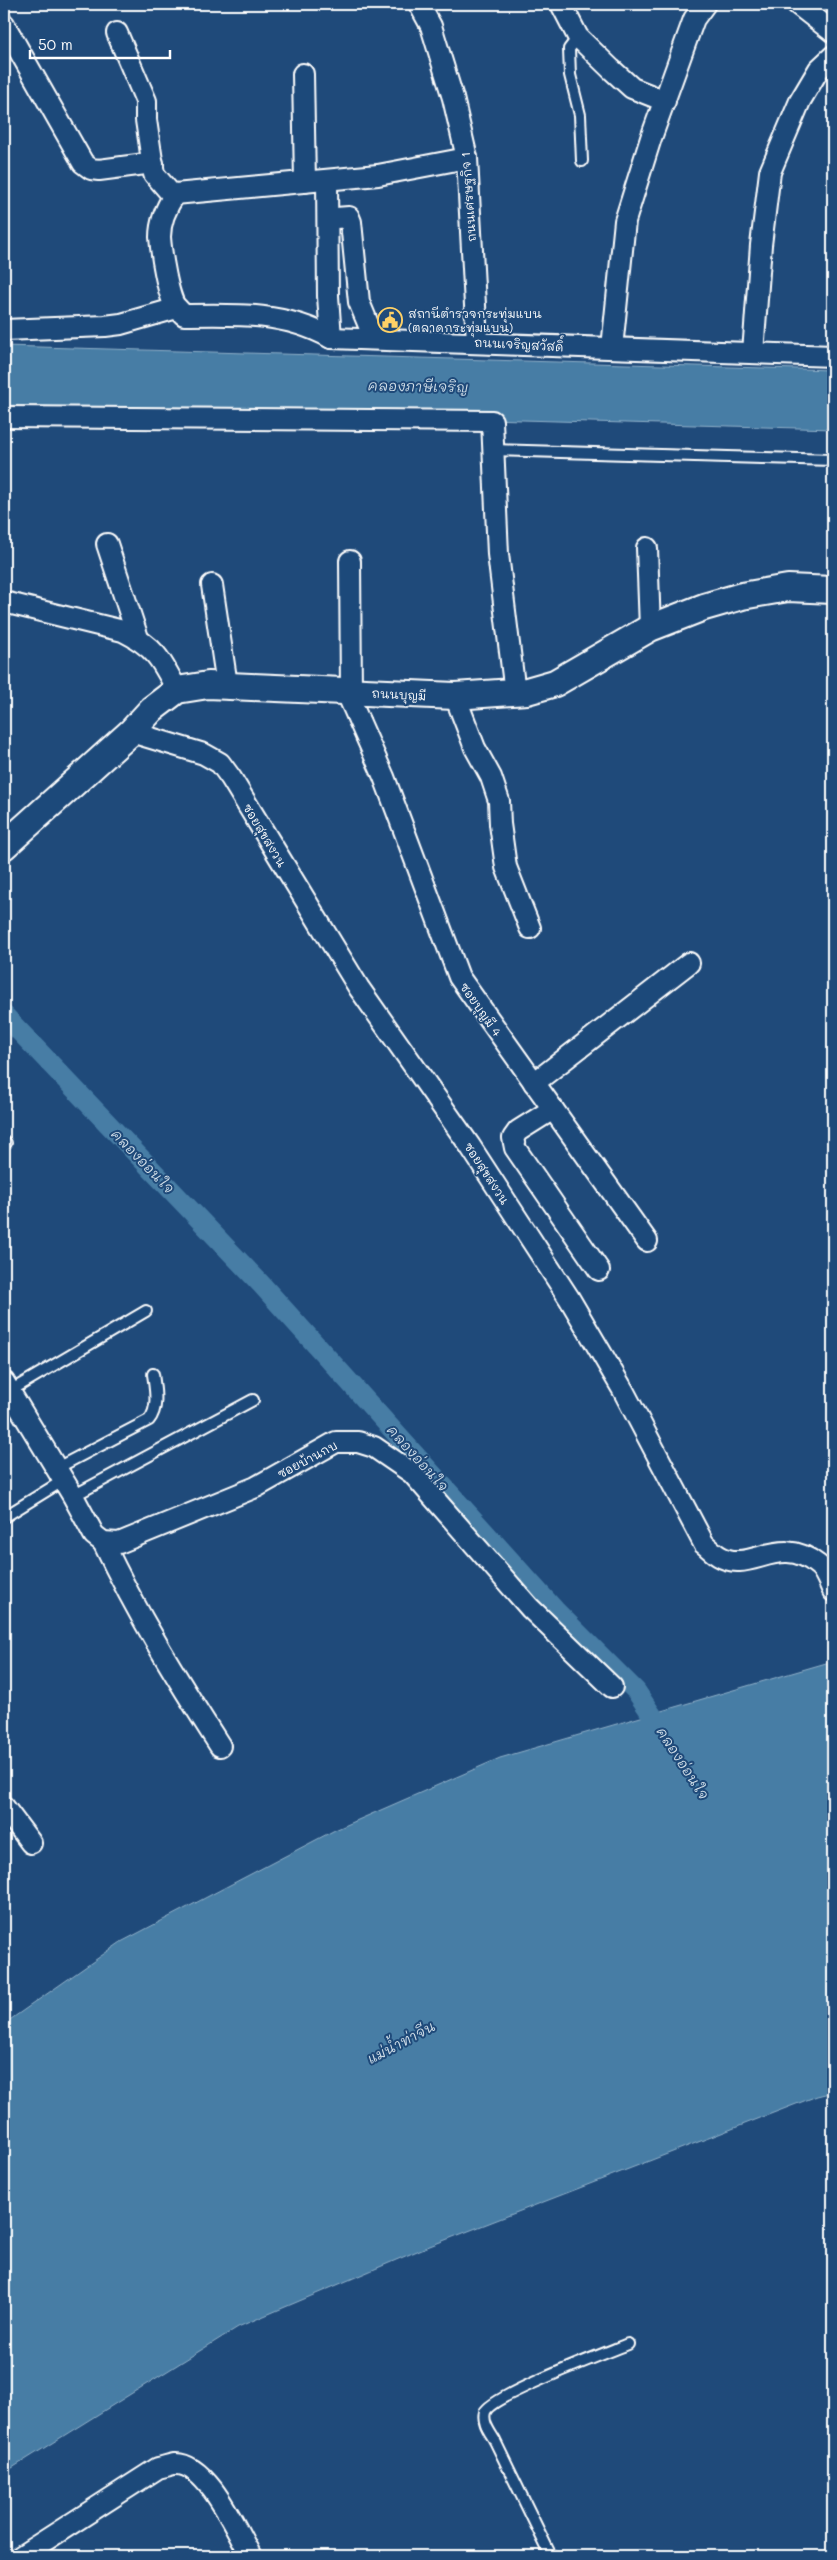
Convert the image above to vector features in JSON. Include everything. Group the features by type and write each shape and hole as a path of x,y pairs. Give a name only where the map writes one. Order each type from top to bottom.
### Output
{"street":[{"name":"ถนนเศรษฐกิจ 1","path":"412,4 431,26"},
{"name":"ถนนเศรษฐกิจ 1","path":"419,4 431,26 453,98 467,158 477,342"},
{"path":"561,4 578,37 632,88 664,101"},
{"path":"612,348 625,221 664,101 694,20 705,4"},
{"path":"797,4 828,24"},
{"path":"4,24 83,163 91,169 99,170 153,164"},
{"path":"117,33 146,101 146,120 154,174 173,196"},
{"path":"754,353 761,245 770,172 800,101 819,69 833,56"},
{"path":"303,74 305,182"},
{"path":"177,308 173,305 160,236 166,206 173,196 192,191 378,175 467,158"},
{"path":"326,180 328,296 331,338"},
{"path":"336,218 348,218 351,222 358,302 369,326 371,339"},
{"path":"4,330 121,324 177,308"},
{"name":"ถนนเจริญสวัสดิ์","path":"177,308 184,315 263,315 298,322 331,338 833,356"},
{"path":"4,417 492,421 498,554 515,693"},
{"path":"107,544 138,638"},
{"path":"647,548 650,628"},
{"path":"348,691 350,561"},
{"path":"212,585 227,685"},
{"name":"ถนนบุญมี","path":"4,846 131,732 152,709 177,690 208,685 227,685 455,696 515,693 555,683 650,628 704,607 742,596 788,588 833,590"},
{"path":"4,602 123,631 138,638 150,647 162,661 177,690"},
{"name":"ซอยบุญมี 4","path":"348,691 384,777 459,977 647,1241"},
{"path":"455,696 474,748 491,776 499,801 506,867 530,928"},
{"name":"ซอยสุขสงวน","path":"131,732 204,754 220,764 231,778 359,988 470,1146 569,1298 623,1390 704,1544 719,1557 732,1561 747,1560 783,1550 804,1556 819,1565 833,1591"},
{"path":"534,1083 689,963"},
{"path":"553,1109 518,1131 513,1138 515,1148 598,1270"},
{"path":"7,1387 65,1481 94,1535 103,1542 129,1598 176,1678 220,1746"},
{"name":"ซอยบ้านกบ","path":"103,1542 119,1542 256,1487 336,1442 358,1442 374,1447 412,1472 530,1608 612,1687"},
{"path":"4,1807 31,1843"},
{"path":"20,2556 158,2468 174,2464 186,2466 200,2474 216,2494 251,2556"}],"lane":[{"path":"578,37 569,49 570,75 580,115 582,161"},
{"path":"493,450 833,460"},
{"path":"7,1387 146,1311"},
{"path":"4,1517 65,1481 149,1420 153,1415 156,1395 152,1374"},
{"path":"65,1481 253,1400"},
{"path":"551,2556 495,2440 486,2426 485,2413 491,2404 510,2394 628,2344"}],"water":[{"name":"คลองภาษีเจริญ","path":"4,346 833,370 833,429 4,405"},
{"name":"แม่น้ำท่าจีน","path":"833,1661 833,2092 817,2096 422,2249 238,2327 4,2473 4,2024 121,1942 335,1830 500,1758"}],"waterway":[{"name":"คลองอ่อนใจ","path":"4,1015 261,1284 555,1610 636,1691 666,1736"}],"place":[{"name":"สถานีตำรวจกระทุ่มแบน (ตลาดกระทุ่มแบน)","path":"390,320"}]}
